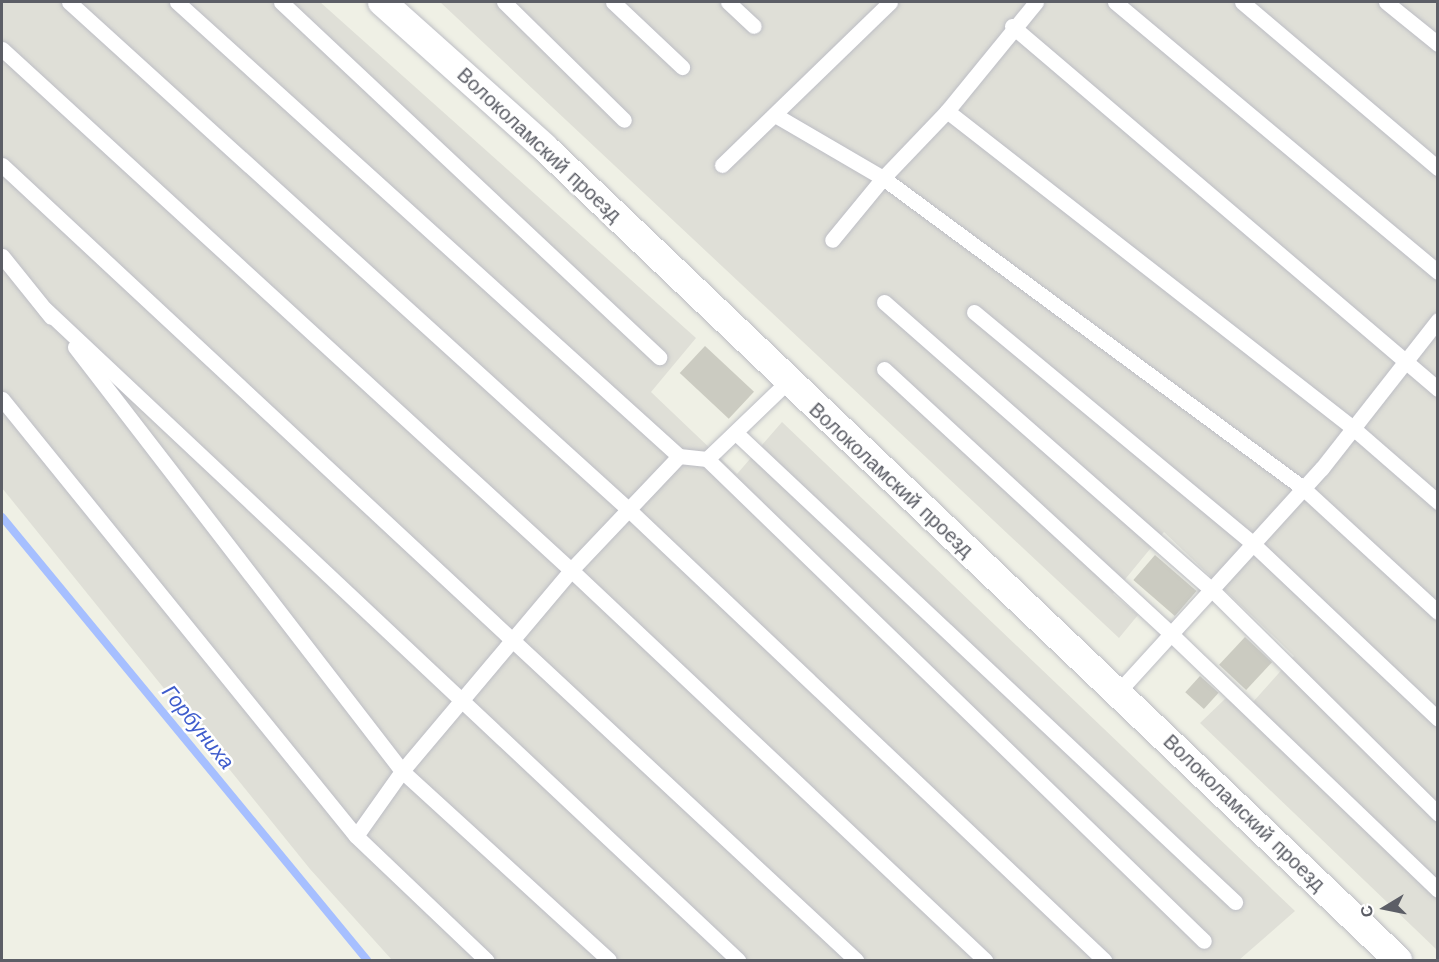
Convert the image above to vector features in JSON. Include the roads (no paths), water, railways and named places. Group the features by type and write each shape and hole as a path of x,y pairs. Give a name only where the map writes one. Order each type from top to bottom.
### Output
{"street":[{"name":"Волоколамский проезд","path":"382,2 544,147 787,382 1118,692 1398,960"}],"lane":[{"path":"69,2 628,509 1104,960"},
{"path":"177,2 679,456 707,459 1204,941"},
{"path":"280,2 659,357"},
{"path":"504,2 624,120"},
{"path":"613,2 682,66"},
{"path":"728,2 754,26"},
{"path":"722,165 890,2"},
{"path":"832,240 883,178 947,111 1012,26 1036,2"},
{"path":"1115,2 1437,272"},
{"path":"1242,2 1437,168"},
{"path":"1386,2 1437,44"},
{"path":"1012,26 1406,360 1437,389"},
{"path":"2,49 571,570 985,960"},
{"path":"947,111 1353,428 1437,502"},
{"path":"775,115 883,178 1303,488 1437,612"},
{"path":"2,165 509,640 856,960"},
{"path":"2,256 402,771 609,960"},
{"path":"884,302 1210,588 1437,814"},
{"path":"45,309 459,703 738,960"},
{"path":"974,312 1252,543 1437,719"},
{"path":"1118,692 1303,488 1437,320"},
{"path":"884,369 1170,633 1437,890"},
{"path":"707,459 787,382"},
{"path":"2,399 356,836 486,960"},
{"path":"736,433 1235,902"},
{"path":"356,836 402,771 509,640 571,570 679,456"}],"waterway":[{"name":"Горбуниха","path":"2,517 367,960"}]}
